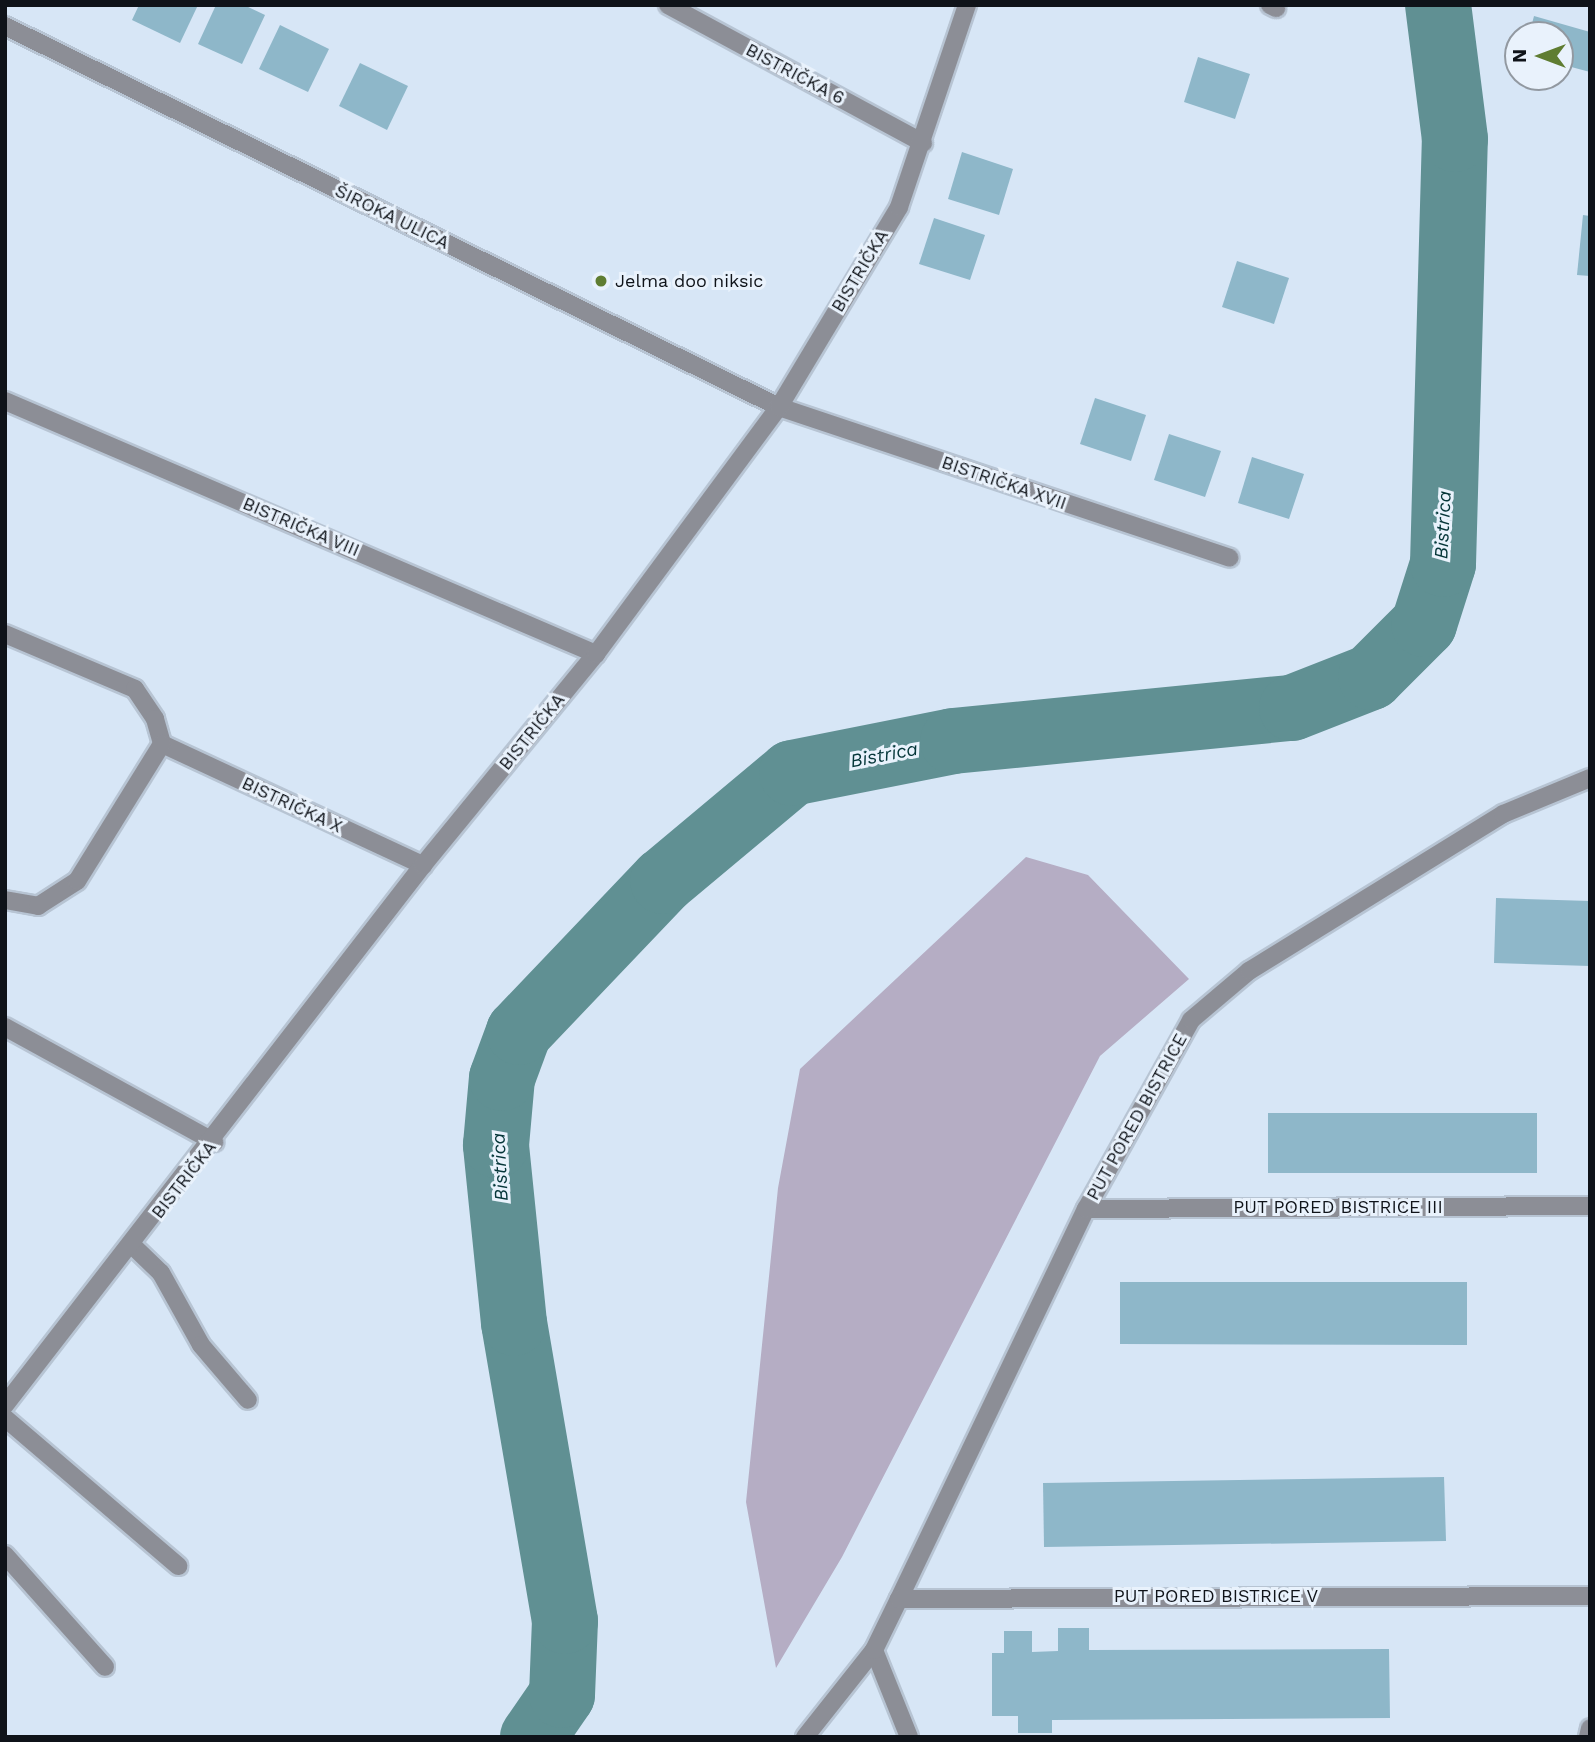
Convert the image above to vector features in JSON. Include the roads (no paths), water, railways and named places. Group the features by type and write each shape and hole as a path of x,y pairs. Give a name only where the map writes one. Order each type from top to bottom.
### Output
{"street":[{"name":"BISTRIČKA 6","path":"668,5 923,143"},
{"name":"BISTRIČKA","path":"5,1405 214,1142 423,865 596,654 779,407 899,207 923,143 967,5"},
{"name":"ŠIROKA ULICA","path":"5,26 779,407"},
{"name":"BISTRIČKA VIII","path":"5,401 596,654"},
{"name":"BISTRIČKA XVII","path":"779,407 1228,558"},
{"path":"5,634 135,689 155,719 162,744 77,881 38,906 5,900"},
{"name":"BISTRIČKA X","path":"162,744 423,865"},
{"name":"PUT PORED BISTRICE","path":"899,1599 1086,1209 1192,1020 1249,971 1503,814 1590,778"},
{"path":"5,1027 214,1142"},
{"name":"PUT PORED BISTRICE III","path":"1086,1209 1590,1206"},
{"path":"132,1245 161,1273 201,1345 248,1400"},
{"path":"5,1418 178,1566"},
{"path":"5,1555 106,1667"},
{"name":"PUT PORED BISTRICE V","path":"899,1599 1590,1596"},
{"path":"805,1737 874,1650 899,1599"},
{"path":"874,1650 909,1737"},
{"path":"1588,1737 1590,1728"}],"waterway":[{"name":"Bistrica","path":"533,1737 562,1695 565,1621 514,1323 496,1145 502,1078 519,1032 663,881 792,773 953,741 1292,708 1371,677 1424,624 1443,564 1455,139 1438,5"}],"place":[{"name":"Jelma doo niksic","path":"601,281"}]}
